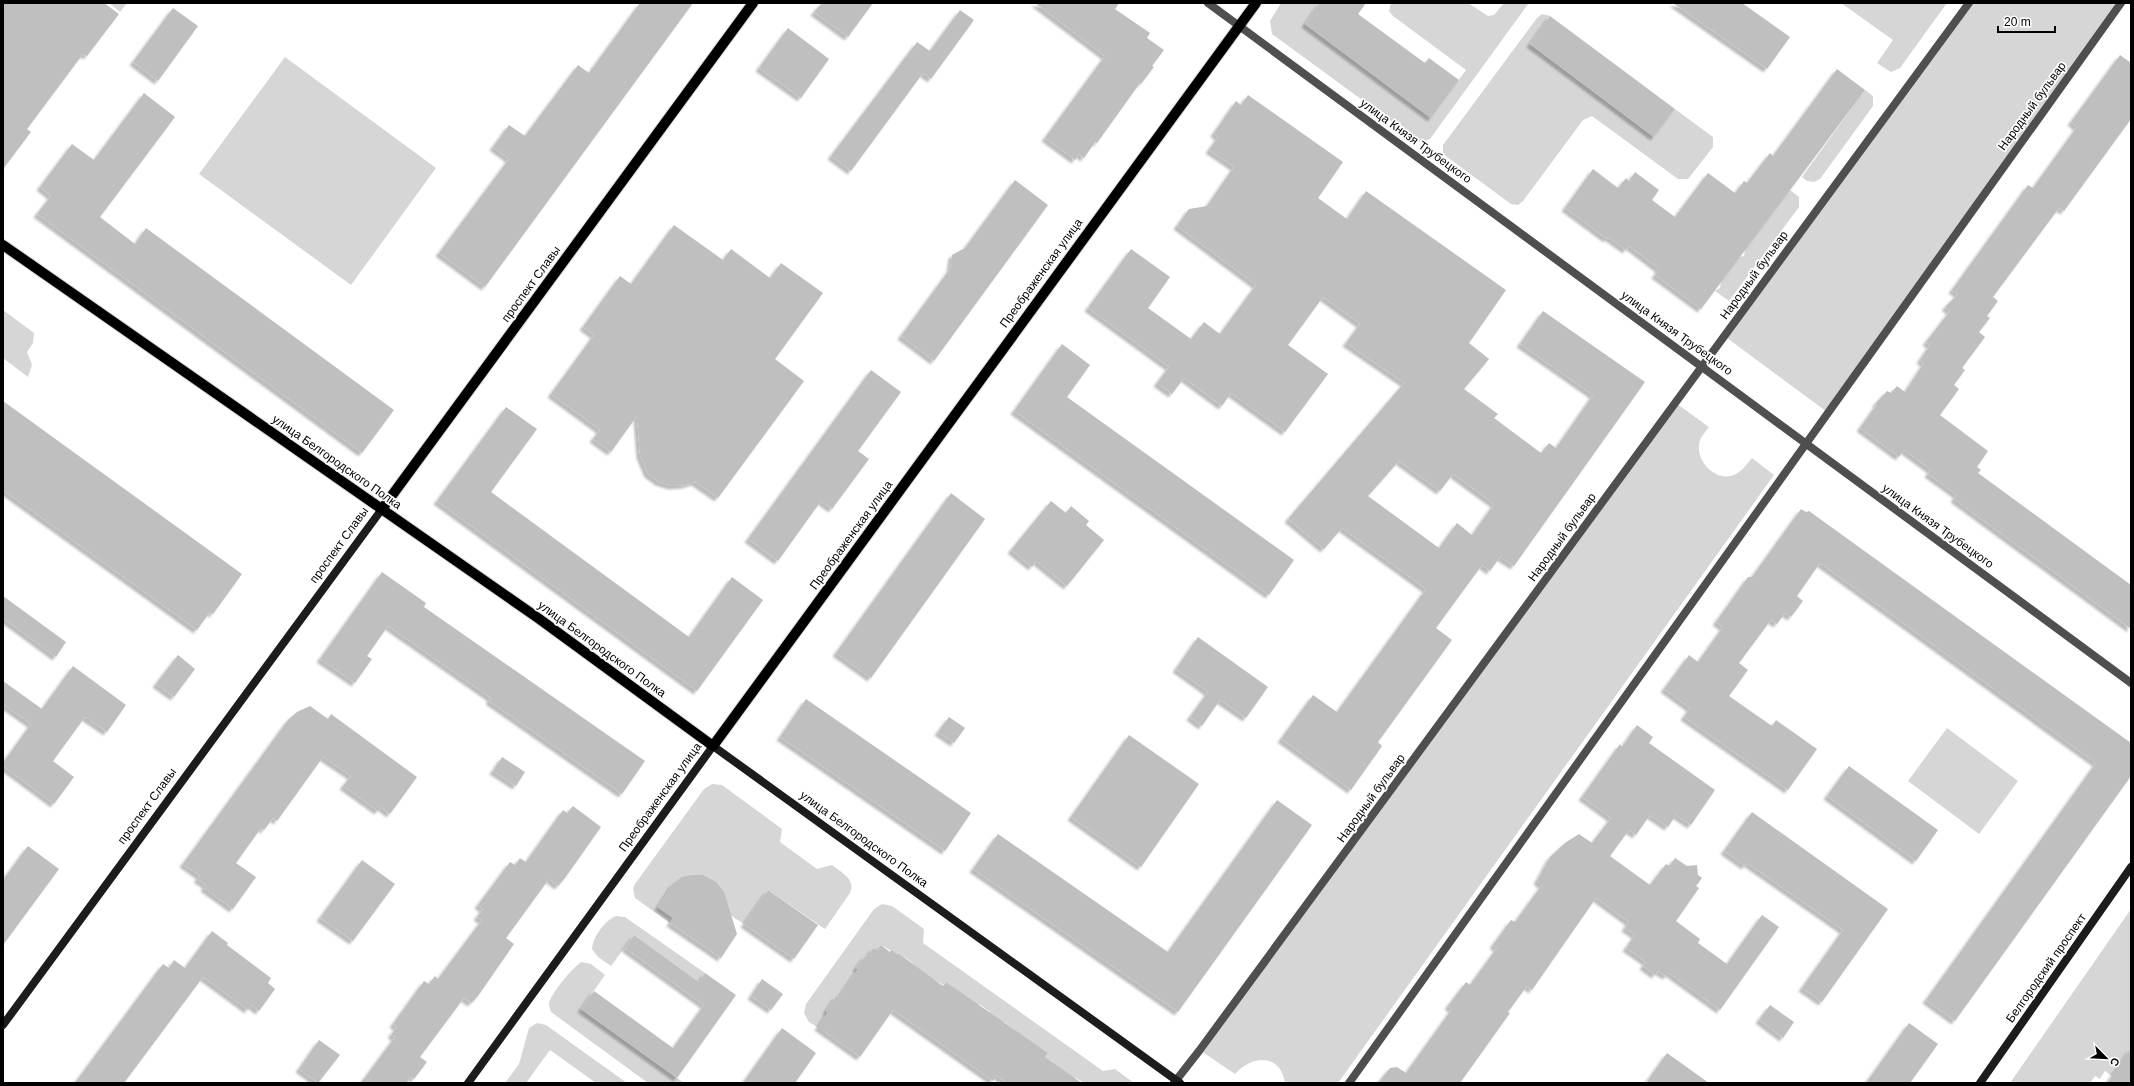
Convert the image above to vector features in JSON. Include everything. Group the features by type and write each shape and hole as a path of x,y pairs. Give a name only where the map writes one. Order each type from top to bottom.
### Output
{"main road":[{"name":"проспект Славы","path":"3,1025 753,3"},
{"name":"Преображенская улица","path":"468,1083 1256,3"},
{"name":"улица Белгородского Полка","path":"3,245 538,618 1177,1082"},
{"name":"Белгородский проспект","path":"1980,1083 2131,867"}],"street":[{"name":"улица Князя Трубецкого","path":"1208,3 2131,683"},
{"name":"Народный бульвар","path":"1177,1082 1969,3"},
{"name":"Народный бульвар","path":"1349,1083 2121,3"}],"shaded area":[{"path":"109,3 127,3 120,12"},
{"path":"1281,3 1320,3 1305,24 1431,118 1466,70 1393,16 1389,11 1391,3 1468,3 1488,16 1494,15 1504,3 1529,3 1430,139 1421,143 1272,34 1270,21"},
{"path":"1841,3 1947,3 1900,68 1891,72 1877,63 1893,40"},
{"path":"1971,3 2119,3 1827,412 1727,338"},
{"path":"1542,14 1550,16 1530,44 1654,137 1675,109 1713,137 1713,147 1688,179 1678,179 1592,116 1583,120 1523,201 1518,205 1511,204 1443,154 1443,145 1537,18"},
{"path":"285,57 436,168 351,285 199,174"},
{"path":"1865,90 1873,96 1873,106 1820,179 1814,182 1807,181 1802,177"},
{"path":"1790,190 1799,197 1799,207 1729,301 1715,291 1720,288 1721,282 1740,257 1744,256 1745,250"},
{"path":"3,310 34,333 33,343 27,352 32,365 28,377 3,358"},
{"path":"1677,404 1709,427 1700,440 1699,447 1702,460 1711,471 1717,475 1731,476 1740,471 1752,458 1774,475 1338,1083 1285,1083 1282,1073 1277,1066 1264,1060 1249,1063 1235,1074 1201,1051"},
{"path":"1947,728 2018,781 1979,834 1908,781"},
{"path":"712,784 722,785 782,829 780,842 817,869 832,865 850,880 850,893 825,929 768,890 744,924 724,911 703,875 694,875 680,879 667,893 658,907 673,918 670,923 635,898 633,888 635,884 704,789"},
{"path":"882,904 892,906 924,929 923,943 1103,1071 1115,1069 1134,1083 1084,1083 1076,1078 1050,1069 1054,1063 1045,1057 1048,1053 1004,1022 1001,1026 988,1017 990,1012 979,1004 978,1006 946,982 943,985 935,980 931,986 912,965 913,963 898,953 897,954 881,945 877,950 873,948 867,957 865,956 839,997 836,996 826,1011 828,1012 825,1025 822,1030 809,1022 804,1013 806,1004 874,909"},
{"path":"2131,909 2131,1048 2118,1067 2116,1079 2105,1071 2100,1079 2095,1076 2090,1083 2010,1083"},
{"path":"616,916 625,917 705,973 699,982 634,935 611,966 598,957 592,949 597,934 608,921"},
{"path":"582,962 591,964 605,975 581,1009 684,1083 648,1083 551,1012 549,1003 554,993 578,964"},
{"path":"537,1023 546,1025 627,1083 596,1083 550,1050 526,1083 505,1083 519,1064 529,1028"}],"building":[{"path":"3,3 104,3 119,14 87,56 83,54 27,129 31,132 3,169"},
{"path":"640,3 693,3 485,287 439,253 509,159 493,147 509,125 525,136 578,65 589,73"},
{"path":"822,3 873,3 848,37 814,12"},
{"path":"1035,3 1119,3 1115,9 1150,33 1147,38 1164,50 1152,66 1154,67 1141,84 1140,83 1097,143 1095,142 1084,158 1079,154 1075,160 1045,138 1105,56"},
{"path":"1320,3 1366,3 1358,14 1425,63 1429,58 1459,80 1431,118 1305,24"},
{"path":"1673,3 1742,3 1790,37 1767,69"},
{"path":"173,8 198,26 158,81 133,62"},
{"path":"960,10 974,20 931,79 923,73 851,171 831,156 917,42 930,51"},
{"path":"1550,16 1675,109 1654,137 1530,44"},
{"path":"788,28 829,59 801,98 759,68"},
{"path":"2120,55 2131,63 2131,119 2064,211 2059,208 1993,297 1998,301 1987,316 1990,318 1979,332 1985,337 1962,368 1965,370 1954,385 1959,389 1940,415 1988,451 1977,467 1981,470 1978,473 2131,585 2131,629 1954,499 1957,495 1928,474 1931,470 1904,450 1899,457 1860,428 1877,404 1876,403 1887,391 1891,393 1897,386 1905,392 1924,363 1920,360 1930,345 1926,342 1950,311 1945,307 1958,294 1952,290 2028,185 2033,188 2077,127 2071,122"},
{"path":"1837,69 1865,90 1701,309 1655,275 1659,269 1629,246 1626,250 1608,237 1607,239 1565,208 1593,169 1618,188 1626,178 1629,181 1635,172 1659,190 1652,200 1675,217 1708,173 1735,193 1744,181 1747,183 1770,153 1773,156"},
{"path":"144,93 175,117 100,217 135,244 146,228 394,410 362,453 37,214 51,196 40,187 72,144 94,160"},
{"path":"1248,95 1343,162 1318,198 1347,219 1366,191 1506,290 1469,343 1489,359 1464,389 1498,414 1494,418 1541,453 1549,443 1556,448 1593,395 1520,344 1543,311 1645,382 1514,566 1500,557 1490,571 1482,565 1436,628 1452,640 1378,742 1382,746 1351,790 1281,739 1313,695 1337,712 1426,589 1342,528 1324,549 1288,519 1404,383 1346,343 1360,324 1323,297 1288,345 1328,374 1285,432 1231,393 1222,406 1184,378 1172,394 1157,383 1169,367 1088,308 1131,249 1170,277 1148,308 1191,339 1204,322 1220,334 1256,285 1177,226 1189,209 1207,206 1234,167 1209,150 1218,137 1214,133 1236,101 1241,105","holes":["1399,461 1440,491 1453,474 1494,504 1472,535 1457,523 1439,548 1368,496"]},
{"path":"1015,180 1048,205 934,361 901,336 950,269 952,255 965,248"},
{"path":"674,225 723,260 731,249 770,278 781,263 823,293 775,359 804,381 718,498 695,482 685,485 672,486 659,482 648,474 640,455 637,416 611,452 593,439 600,430 551,394 594,335 583,327 620,276 631,284"},
{"path":"1062,344 1090,365 1067,397 1294,560 1269,595 1014,411"},
{"path":"871,370 901,392 858,451 869,459 832,509 821,501 778,561 748,539"},
{"path":"3,401 242,574 213,614 210,612 197,630 3,490"},
{"path":"506,407 537,429 491,492 689,637 732,577 763,600 697,691 437,501"},
{"path":"951,493 985,519 871,678 836,653"},
{"path":"1051,501 1066,513 1071,506 1089,521 1086,525 1104,540 1067,586 1036,561 1032,567 1011,550"},
{"path":"1801,509 1806,512 1809,511 2131,743 2131,776 1955,1021 1926,1000 2096,763 1820,563 1797,596 1803,601 1791,617 1785,613 1777,624 1771,620 1739,663 1748,670 1729,696 1772,726 1776,720 1817,749 1788,790 1684,717 1690,708 1664,689 1689,655 1698,662 1723,627 1716,622 1748,577 1752,577"},
{"path":"382,572 426,603 424,607 645,761 622,794 489,701 491,698 388,626 367,656 372,659 355,683 320,659"},
{"path":"3,596 66,642 56,657 3,618"},
{"path":"1198,637 1268,687 1246,718 1220,700 1202,726 1190,717 1208,692 1176,669"},
{"path":"178,655 195,669 174,697 156,684"},
{"path":"73,666 126,705 107,732 85,717 53,761 74,777 54,804 3,766 3,763 31,724 3,704 3,681 42,709"},
{"path":"806,699 971,813 945,851 780,737"},
{"path":"310,706 328,719 331,714 417,777 390,814 381,807 378,811 343,786 351,776 323,757 277,821 273,818 264,830 261,828 236,863 256,877 233,909 204,888 206,885 197,879 200,876 183,864 288,720 297,712"},
{"path":"949,717 965,728 954,743 938,732"},
{"path":"1637,725 1653,737 1649,743 1715,790 1691,825 1676,815 1668,827 1650,815 1636,835 1629,830 1610,856 1650,885 1666,864 1669,866 1675,858 1687,866 1697,865 1698,875 1702,878 1696,886 1699,888 1676,921 1700,939 1698,943 1727,964 1762,915 1779,927 1720,1010 1669,973 1666,976 1658,971 1655,975 1643,966 1646,962 1626,948 1635,935 1625,928 1629,922 1596,898 1532,990 1527,986 1508,1012 1510,1013 1460,1083 1378,1083 1390,1068 1397,1067 1406,1073 1452,1009 1448,1006 1466,982 1470,985 1497,948 1493,945 1511,920 1515,922 1542,885 1537,881 1550,857 1565,843 1579,834 1592,843 1611,818 1582,797 1620,744 1622,747"},
{"path":"1129,735 1199,784 1141,867 1071,817"},
{"path":"502,757 525,772 516,786 493,771"},
{"path":"1849,766 1938,830 1916,861 1827,796"},
{"path":"1277,800 1312,825 1178,1012 973,869 998,834 1168,952"},
{"path":"573,806 601,827 565,878 558,886 549,879 506,938 514,944 478,996 471,1003 464,998 420,1057 427,1062 414,1079 411,1077 406,1083 361,1083 395,1037 391,1035 397,1027 393,1024 424,981 429,984 435,976 438,979 482,920 477,917 483,909 478,905 510,862 515,865 520,858 526,862 563,810 567,813"},
{"path":"1752,812 1888,909 1822,1002 1802,988 1843,930 1747,863 1745,866 1724,851"},
{"path":"28,846 59,869 3,945 3,880"},
{"path":"362,860 395,884 353,941 320,918"},
{"path":"703,875 716,882 724,892 737,934 721,958 670,923 673,918 658,907 672,885 682,877"},
{"path":"768,890 818,925 794,959 744,924"},
{"path":"212,931 228,943 227,945 271,978 268,983 275,989 259,1011 251,1005 248,1010 203,977 124,1083 75,1083 163,964 169,968 174,960 185,968"},
{"path":"634,935 699,982 705,973 736,995 677,1078 581,1009 594,991 673,1048 704,1005 625,948"},
{"path":"881,945 890,952 891,950 897,954 898,953 943,986 946,982 1048,1053 1045,1057 1082,1083 1007,1083 996,1075 993,1081 893,1010 860,1057 818,1027 828,1012 826,1011 836,996 839,997 865,956 867,957 873,948 877,950"},
{"path":"762,979 783,994 771,1010 751,996"},
{"path":"1770,1005 1794,1022 1783,1038 1759,1020"},
{"path":"1909,1023 1938,1044 1910,1083 1866,1083"},
{"path":"782,1028 816,1053 795,1083 743,1083"},
{"path":"319,1040 340,1055 318,1083 299,1069"},
{"path":"2131,1048 2131,1083 2107,1083"},
{"path":"1667,1053 1709,1083 1646,1083"}]}
